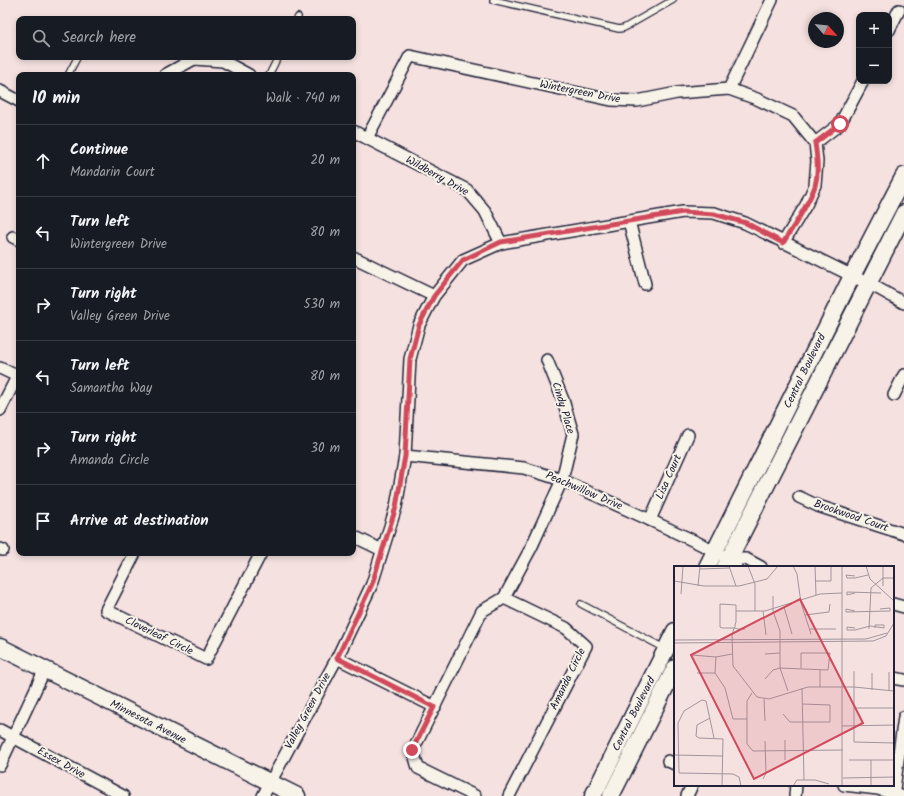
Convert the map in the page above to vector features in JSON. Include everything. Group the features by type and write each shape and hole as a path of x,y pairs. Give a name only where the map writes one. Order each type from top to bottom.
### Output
{"street":[{"path":"729,89 772,0"},
{"path":"892,24 899,10"},
{"name":"Wintergreen Drive","path":"367,138 410,56 611,100 636,101 677,93 729,89 758,99 794,116 815,143"},
{"path":"170,72 192,60"},
{"path":"208,60 223,61 243,72"},
{"path":"783,243 806,205 815,185 817,161 815,143 840,124 861,84"},
{"path":"0,91 16,99"},
{"name":"Wildberry Drive","path":"356,132 467,190 485,211 501,242"},
{"name":"Central Boulevard","path":"708,566 852,276 904,176"},
{"name":"Valley Green Drive","path":"266,789 337,658 372,584 396,507 405,456 410,359 419,325 434,296 463,260 501,242 683,212 714,214 746,223 783,243 868,284 904,304"},
{"name":"Central Boulevard","path":"730,564 904,213"},
{"path":"629,221 645,284"},
{"path":"356,258 434,296"},
{"name":"Cindy Place","path":"547,360 563,400 573,434 562,480"},
{"path":"0,368 16,375"},
{"path":"894,395 904,375"},
{"path":"0,410 16,380"},
{"name":"Lisa Court","path":"650,520 688,434"},
{"name":"Peachwillow Drive","path":"405,456 524,468 562,480 650,520 715,551 730,564 746,559 759,566"},
{"path":"475,796 418,768 412,750 482,611 504,598 531,548 562,480"},
{"name":"Brookwood Court","path":"799,497 818,506 904,534"},
{"path":"356,537 382,550"},
{"name":"Cloverleaf Circle","path":"133,556 106,610 206,659 259,556"},
{"name":"Amanda Circle","path":"504,598 566,628 586,646 509,796"},
{"path":"894,604 904,607"},
{"name":"Central Boulevard","path":"593,796 674,634"},
{"name":"Minnesota Avenue","path":"0,647 45,669 266,789 297,796"},
{"path":"337,658 434,707"},
{"path":"0,765 45,669"},
{"name":"Central Boulevard","path":"611,796 674,670"},
{"path":"894,678 904,680"},
{"path":"852,786 878,789 896,795 904,717"},
{"name":"Essex Drive","path":"0,730 111,793 123,796"},
{"path":"687,796 692,786"},
{"path":"795,796 796,786"}],"lane":[{"path":"493,0 619,29 624,28 673,0"},
{"path":"69,72 75,60"},
{"path":"270,72 276,60"},
{"path":"581,604 666,649"}],"route":[{"path":"412,750 434,707 337,658 372,584 396,507 405,456 410,359 419,325 434,296 463,260 501,242 683,212 714,214 746,223 783,243 806,205 815,185 817,161 815,143 840,124"}]}
